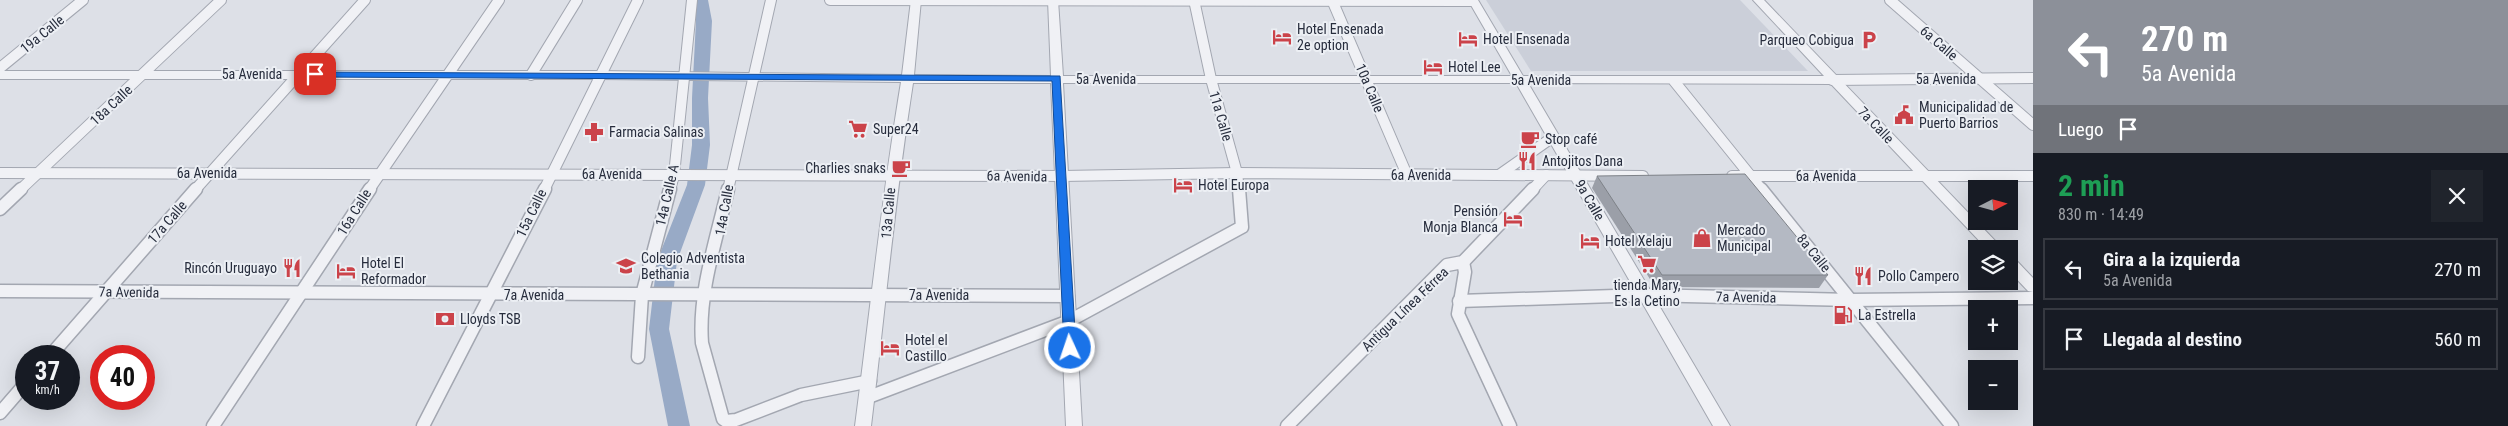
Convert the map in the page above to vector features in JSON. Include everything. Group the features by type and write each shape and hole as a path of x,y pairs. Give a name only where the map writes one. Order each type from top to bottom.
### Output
{"street":[{"name":"19a Calle","path":"0,68 83,0"},
{"name":"18a Calle","path":"0,209 220,0"},
{"name":"17a Calle","path":"60,345 209,173 365,0"},
{"name":"16a Calle","path":"213,426 302,294 379,172 499,0"},
{"path":"531,75 577,0"},
{"name":"15a Calle","path":"424,426 492,295 638,0"},
{"name":"14a Calle","path":"771,0 753,77 726,174 719,235 704,295 702,343 723,419 730,422 801,395 870,381"},
{"path":"830,0 1473,0"},
{"name":"13a Calle","path":"863,426 880,295 892,175 908,79 916,0"},
{"path":"1053,0 1074,426"},
{"name":"11a Calle","path":"1069,321 1238,231 1242,227 1243,219 1237,173 1211,79 1194,0"},
{"name":"10a Calle","path":"1332,0 1407,176"},
{"name":"9a Calle","path":"1473,0 1722,426"},
{"name":"7a Calle","path":"1758,0 1832,80 1987,240"},
{"name":"6a Calle","path":"1890,0 2033,125"},
{"name":"14a Calle A","path":"638,357 646,295 675,174 688,77 693,1"},
{"name":"5a Avenida","path":"0,75 600,75 724,78 1674,81 2033,78"},
{"name":"8a Calle","path":"1674,81 1952,426"},
{"path":"1499,175 1553,137"},
{"name":"6a Avenida","path":"0,173 379,172 1062,176 1237,173 1407,176 1654,176"},
{"name":"Antigua Línea Férrea","path":"1287,426 1447,265 1463,262 1546,175"},
{"name":"6a Avenida","path":"1722,176 2033,176"},
{"path":"1463,262 1465,272 1458,314 1510,426"},
{"path":"2018,271 2033,287"},
{"name":"7a Avenida","path":"0,291 492,295 1068,296"},
{"name":"7a Avenida","path":"1459,301 1644,295 1851,300 2033,298"},
{"path":"866,398 1069,321"},
{"path":"0,413 15,396"}],"shaded area":[{"path":"1486,0 1740,0 1808,71 1531,71"}],"building":[{"name":"Mercado Municipal","path":"1745,174 1828,275 1662,275 1597,176"}],"waterway":[{"path":"679,426 659,329 667,261 696,185 701,145 700,98 704,21 701,0"}],"place":[{"name":"Hotel Ensenada 2e option","path":"1282,37"},
{"name":"Hotel Ensenada","path":"1468,39"},
{"name":"Parqueo Cobigua","path":"1869,40"},
{"name":"Hotel Lee","path":"1433,67"},
{"name":"Municipalidad de Puerto Barrios","path":"1904,115"},
{"name":"Super24","path":"858,129"},
{"name":"Farmacia Salinas","path":"594,132"},
{"name":"Stop café","path":"1530,139"},
{"name":"Antojitos Dana","path":"1527,161"},
{"name":"Charlies snaks","path":"901,168"},
{"name":"Hotel Europa","path":"1183,185"},
{"name":"Pensión Monja Blanca","path":"1513,219"},
{"name":"Mercado Municipal","path":"1702,238"},
{"name":"Hotel Xelaju","path":"1590,241"},
{"name":"tienda Mary, Es la Cetino","path":"1647,264"},
{"name":"Colegio Adventista Bethania","path":"626,266"},
{"name":"Rincón Uruguayo","path":"292,268"},
{"name":"Hotel El Reformador","path":"346,271"},
{"name":"Pollo Campero","path":"1863,276"},
{"name":"La Estrella","path":"1843,315"},
{"name":"Lloyds TSB","path":"445,319"},
{"name":"Hotel el Castillo","path":"890,348"}],"route":[{"path":"315,74 908,79 1057,78 1070,348"}]}
